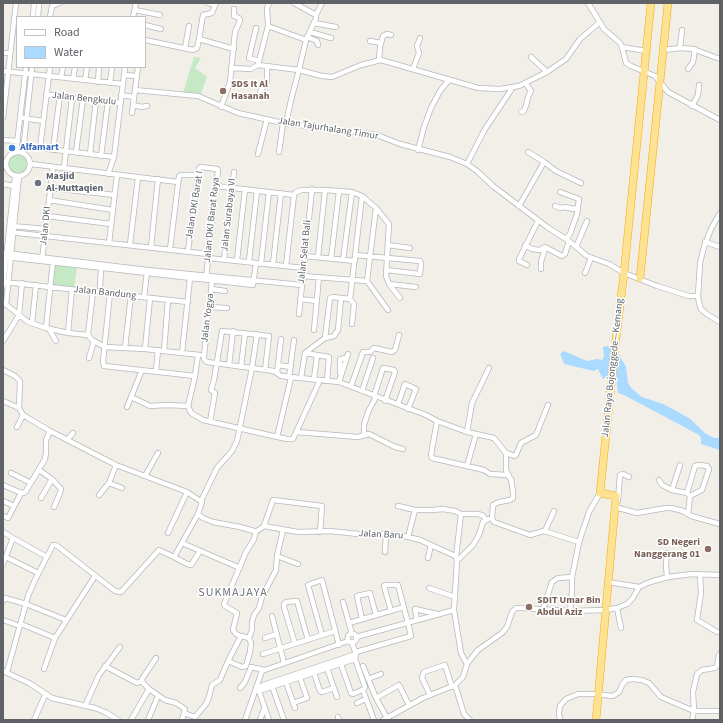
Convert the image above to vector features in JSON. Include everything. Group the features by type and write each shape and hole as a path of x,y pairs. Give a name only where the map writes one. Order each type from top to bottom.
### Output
{"highway":[{"name":"Jalan Raya Bojonggede—Kemang","path":"600,493 651,3"},
{"path":"640,278 668,3"},
{"path":"596,720 605,610 616,507 616,496 600,493"}],"street":[{"path":"3,118 5,71 15,24 16,3"},
{"path":"33,16 34,3"},
{"path":"38,16 39,3"},
{"path":"50,16 52,6 60,3"},
{"path":"133,16 136,3"},
{"path":"146,40 195,50 197,48 203,15 212,13 216,4 208,3"},
{"path":"232,68 251,69 258,63 268,26 267,6 269,3"},
{"path":"294,3 300,4 316,15"},
{"path":"278,152 306,39 322,3"},
{"path":"590,4 599,23 616,39 622,47 626,63 653,75 660,80 668,92 720,120"},
{"path":"221,107 230,82 235,32 240,20 234,16 234,9"},
{"path":"134,10 160,15"},
{"path":"314,23 336,27"},
{"path":"256,28 249,58 267,66 299,70 332,77 361,65 379,60 485,89 500,89 526,84 547,72 566,59 580,39 599,23"},
{"path":"146,25 161,29"},
{"path":"184,48 189,26"},
{"path":"268,26 306,39 317,41 318,46"},
{"path":"680,48 682,30"},
{"path":"310,32 331,38"},
{"path":"379,60 381,43 385,35 391,35"},
{"path":"413,69 419,53 417,46 420,38"},
{"path":"199,39 234,49"},
{"path":"370,41 381,43"},
{"path":"622,47 646,51"},
{"path":"663,50 680,48 695,49 720,59"},
{"path":"688,69 693,62 695,49"},
{"path":"3,53 10,53"},
{"path":"531,57 547,72"},
{"path":"260,92 267,81 267,66"},
{"path":"23,152 28,74 26,68"},
{"path":"16,152 20,118 28,74 31,68"},
{"path":"50,68 40,148 102,156 114,156"},
{"path":"61,77 63,68"},
{"path":"73,79 75,68"},
{"path":"86,80 87,68"},
{"path":"98,82 99,68"},
{"path":"110,83 112,68"},
{"path":"108,174 114,156 125,68"},
{"path":"132,113 138,68"},
{"path":"5,71 122,84"},
{"path":"124,75 137,76"},
{"path":"418,150 431,108 440,91 449,80"},
{"path":"521,112 524,111 531,91 526,84"},
{"path":"692,106 698,95 699,85"},
{"path":"466,164 485,129 513,87"},
{"name":"Jalan Tajurhalang Timur","path":"135,90 192,95 203,98 238,113 285,123 373,134 418,150 450,157 477,171 487,182 538,221 568,240 591,258 609,264 624,273 689,296 698,296"},
{"name":"Jalan Bengkulu","path":"46,95 60,95 72,98 121,103"},
{"path":"53,150 60,95"},
{"path":"122,96 134,97"},
{"path":"64,168 72,98"},
{"path":"76,152 83,99"},
{"path":"90,154 96,100"},
{"path":"102,156 108,101"},
{"path":"133,105 142,107 147,106"},
{"path":"20,118 43,121"},
{"path":"258,154 266,119"},
{"path":"3,140 18,141"},
{"path":"16,152 23,152 30,159 31,164 26,174 17,176 11,174 5,167 5,161 10,155 16,152"},
{"path":"528,152 556,171 581,183"},
{"path":"520,206 544,162"},
{"path":"31,164 117,176 178,182"},
{"name":"Jalan DKI","path":"42,260 53,167"},
{"name":"Jalan DKI Barat I","path":"188,251 200,167 209,168"},
{"name":"Jalan DKI Barat Raya","path":"206,278 218,170 209,168"},
{"name":"Jalan Surabaya VI","path":"224,259 234,172"},
{"path":"170,249 179,176 199,175"},
{"path":"12,226 14,186 17,176"},
{"path":"5,283 4,269 12,226 17,176"},
{"path":"109,243 117,176"},
{"path":"130,244 138,178"},
{"path":"151,247 158,179"},
{"path":"3,184 14,186"},
{"path":"216,186 294,195"},
{"path":"50,188 115,195"},
{"path":"237,260 245,189"},
{"path":"286,266 294,195 300,190 312,189 352,192 362,196 376,208 389,224 386,276 389,284 400,298"},
{"name":"Jalan Selat Bali","path":"299,314 312,189"},
{"path":"318,257 325,190"},
{"path":"249,262 257,191"},
{"path":"331,258 339,191"},
{"path":"147,272 190,278 206,278 212,281 253,286 259,263 269,192"},
{"path":"343,260 352,192"},
{"path":"525,245 532,249 540,250 545,248 564,256 577,214 578,198 560,192"},
{"path":"273,264 281,193"},
{"path":"352,324 354,304 350,299 362,196"},
{"path":"49,200 113,210"},
{"path":"555,206 561,208 577,208"},
{"path":"376,208 367,281 388,310"},
{"path":"720,213 705,242 700,263 698,296 701,309 720,322"},
{"path":"47,216 111,224"},
{"path":"527,265 518,260 538,221"},
{"path":"576,247 587,221"},
{"path":"12,226 46,229"},
{"path":"11,232 188,251 224,259 304,268"},
{"path":"705,242 720,247"},
{"path":"388,245 410,248"},
{"path":"541,269 542,257 545,248"},
{"path":"7,255 147,272 302,285"},
{"path":"7,255 5,304 32,323 48,329 88,335 94,341 105,346 201,355 207,362 265,370 277,373 279,376 327,381 340,380 385,401 398,404 437,421 467,432 494,438 506,453 516,456 521,443 536,435 548,405"},
{"path":"356,255 420,261 421,263 420,274 386,270"},
{"path":"305,256 355,261"},
{"path":"585,273 591,258"},
{"path":"53,261 48,329 56,341"},
{"path":"100,292 102,267"},
{"path":"144,296 147,272"},
{"path":"303,276 367,281"},
{"path":"314,330 319,277"},
{"path":"182,353 190,278"},
{"name":"Jalan Yogya","path":"188,406 201,355 210,307 212,281"},
{"name":"Jalan Bandung","path":"5,283 22,283 188,302"},
{"path":"4,340 19,315 22,283"},
{"path":"389,284 416,287"},
{"path":"32,323 36,285"},
{"path":"68,333 72,289"},
{"path":"212,289 225,291"},
{"path":"88,335 93,291"},
{"path":"110,293 105,346 102,361 104,366 195,376"},
{"path":"125,348 131,295"},
{"path":"324,338 330,298 333,296 350,299"},
{"path":"145,349 150,298"},
{"path":"301,378 306,353 324,338 334,336 338,330 341,298"},
{"path":"300,299 317,301"},
{"path":"164,351 168,300"},
{"path":"210,307 227,308"},
{"path":"210,422 216,393 211,390 217,364 221,331 233,331 269,336 265,370"},
{"path":"229,365 233,331"},
{"path":"241,367 245,333"},
{"path":"174,557 198,514 201,501 217,468 236,445 252,368 257,334"},
{"path":"351,386 363,352 370,352 374,348 392,352 395,350 399,335"},
{"path":"277,373 281,339"},
{"path":"277,437 290,377 294,340"},
{"path":"89,358 94,341"},
{"path":"156,371 158,350"},
{"path":"306,353 328,356 330,358 327,381"},
{"path":"314,380 317,354"},
{"path":"340,380 347,356"},
{"path":"362,391 373,358"},
{"path":"278,365 291,367"},
{"path":"364,435 368,412 375,396 383,368 394,370 395,372 385,401"},
{"path":"467,432 472,403 489,368"},
{"path":"3,370 15,376 20,381 19,408 23,415 50,431 116,464 186,492 201,501"},
{"path":"127,407 142,370"},
{"path":"131,396 150,406 188,406 191,413 210,422 292,439 297,432 320,380"},
{"path":"398,404 405,384 416,389 408,409"},
{"path":"3,401 19,408"},
{"path":"17,427 23,415"},
{"path":"437,421 431,456 432,458 484,470 490,474 503,474 509,476"},
{"path":"3,516 8,518 21,493 26,491 39,470 46,456 46,440 50,431"},
{"path":"297,432 358,437 371,435 395,447 403,449"},
{"path":"68,440 73,433"},
{"path":"467,466 476,434"},
{"path":"145,476 158,453"},
{"path":"457,559 473,546 479,535 482,524 489,519 492,506 495,503 513,498 509,476 506,470 506,453"},
{"path":"99,496 109,483 116,464"},
{"path":"672,490 680,465"},
{"path":"659,480 662,484 672,490 689,495 702,490 708,467 696,465 689,495 688,514"},
{"path":"39,470 52,479 61,490 54,506"},
{"path":"11,473 31,483"},
{"path":"629,477 623,474 620,475 616,507 641,513 671,508 720,524"},
{"path":"41,498 52,479"},
{"path":"109,483 122,488"},
{"path":"3,485 21,493"},
{"path":"168,532 186,492"},
{"path":"570,611 572,599 572,577 579,542 592,507 600,493"},
{"path":"3,500 14,506"},
{"path":"198,514 202,518 213,522 256,531 264,526 273,500 322,506 320,532"},
{"path":"398,506 414,510 443,509 455,511 461,514 477,514 530,535 546,531 579,542"},
{"path":"408,537 414,510"},
{"path":"546,531 554,511"},
{"path":"461,514 454,610 461,653 467,664"},
{"name":"Jalan Baru","path":"264,526 304,532 330,531 364,535 386,534 408,537 431,545 457,559"},
{"path":"228,661 242,667 246,666 250,652 251,643 249,638 252,630 253,618 259,608 262,596 276,570 277,556 284,530"},
{"path":"249,638 236,634 233,630 237,613 224,604 246,552 254,539 256,531"},
{"path":"3,532 47,557"},
{"path":"385,552 386,534"},
{"path":"3,564 13,538"},
{"path":"182,543 240,568"},
{"path":"118,720 105,712 58,700 45,695 29,683 5,671 31,588 38,573 55,545 115,591 121,592 159,550 191,565 200,551"},
{"path":"428,558 431,545"},
{"path":"667,553 667,577"},
{"path":"6,556 38,573"},
{"path":"277,556 298,564"},
{"path":"608,582 639,587 667,577 692,574 720,575"},
{"path":"700,574 700,598 697,620 717,632"},
{"path":"44,669 55,638 95,576"},
{"path":"543,610 552,582 558,578 572,577"},
{"path":"322,635 308,587 309,583 323,580 339,645"},
{"path":"269,720 259,691 263,685 410,638 411,635 398,585 386,585 384,588 391,611"},
{"path":"363,666 385,719 409,705 454,686 462,677 467,664 478,650 498,636 507,627 514,610 522,608 570,611 605,610 617,608 630,602 634,598 639,587"},
{"path":"428,588 455,597"},
{"path":"362,619 357,596 370,593 376,615"},
{"path":"3,601 4,598 26,604 66,620"},
{"path":"294,644 284,607 286,602 297,601 308,640"},
{"path":"240,688 245,682 251,667 264,670 356,640 343,602"},
{"path":"349,623 404,607"},
{"path":"617,608 621,628"},
{"path":"418,620 415,609 438,614"},
{"path":"341,664 351,693 353,694 364,689 365,688 356,655 348,636 408,623 454,610"},
{"path":"272,616 284,663"},
{"path":"3,620 55,638"},
{"path":"263,654 335,631"},
{"path":"265,638 277,634"},
{"path":"184,714 195,717 206,704 210,697 212,685 219,681 241,636"},
{"path":"86,706 96,682 105,666 120,646"},
{"path":"692,720 694,711 693,692 697,674 702,670 715,668 717,666 720,654"},
{"path":"259,691 341,664 356,655"},
{"path":"142,682 156,658"},
{"path":"430,696 422,676 424,672 445,665 464,714 470,720"},
{"path":"105,666 137,683 142,682"},
{"path":"327,668 337,697"},
{"path":"245,720 261,673 264,670"},
{"path":"314,673 320,691 322,692 334,688"},
{"path":"368,679 381,674"},
{"path":"286,682 294,705 307,698 300,678"},
{"path":"560,720 559,713 561,704 572,696 578,694 599,694 613,696 620,692 622,685 626,680 632,679 642,680 649,683 661,697 694,711 720,712"},
{"path":"142,682 158,696 184,708 182,720"},
{"path":"376,698 399,685 409,705"},
{"path":"272,686 284,720"},
{"path":"131,720 149,688"},
{"path":"364,694 374,720"},
{"path":"34,720 45,695"},
{"path":"148,720 158,696"},
{"path":"357,703 366,699"},
{"path":"260,720 264,709"},
{"path":"552,712 559,713"}],"green space":[{"path":"194,57 201,58 195,68 207,77 200,96 183,93"},
{"path":"14,155 22,155 27,160 25,171 22,173 14,173 9,168 9,160"},
{"path":"54,265 77,268 74,288 52,286"}],"water":[{"path":"612,345 612,373 603,379 598,369 594,371 564,364 560,354 564,351 587,361 597,359 602,360 604,357 603,347"},
{"path":"617,351 626,367 628,383 631,388 642,397 663,404 689,418 705,433 714,438 720,438 720,450 701,444 701,438 699,435 618,393 615,371"}],"place":[{"name":"SDS It Al Hasanah","path":"223,91"},
{"name":"Alfamart","path":"12,148"},
{"name":"Masjid Al-Muttaqien","path":"38,183"},
{"name":"SD Negeri Nanggerang 01","path":"708,549"},
{"name":"SDIT Umar Bin Abdul Aziz","path":"529,607"}],"district":[{"name":"SUKMAJAYA","path":"233,593"}]}
